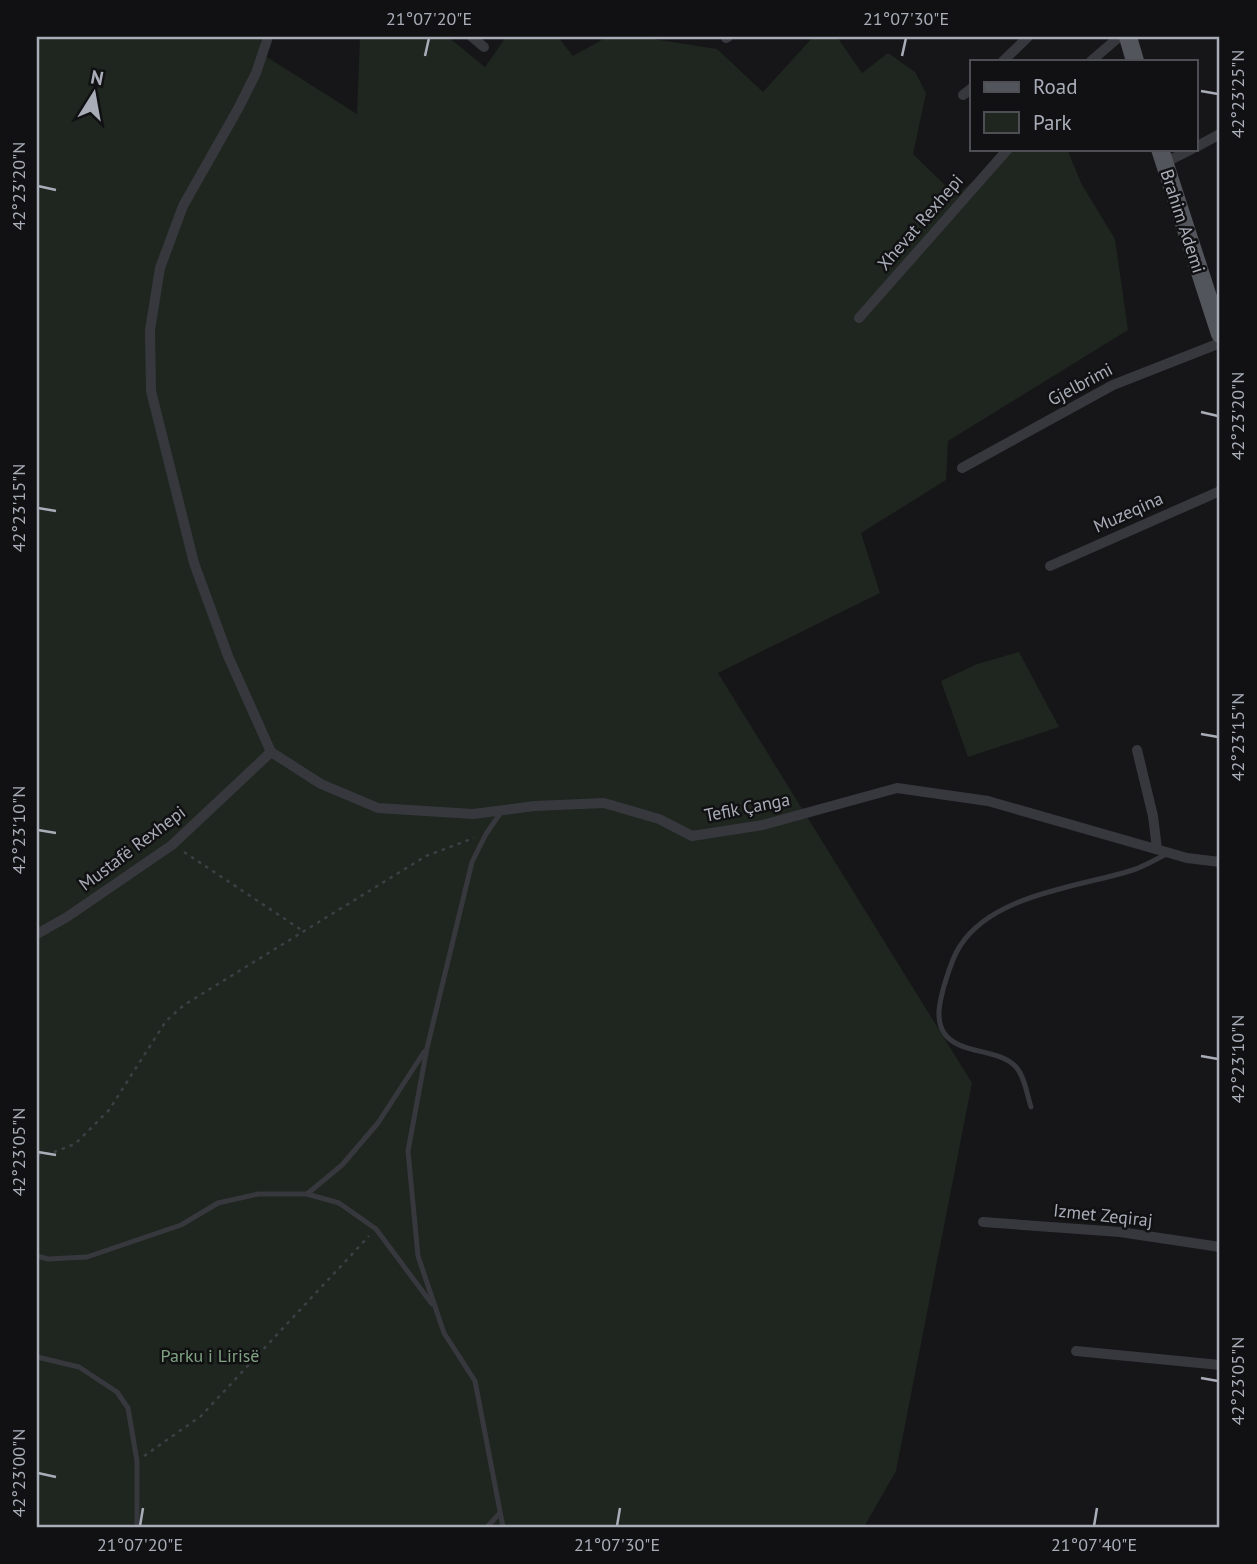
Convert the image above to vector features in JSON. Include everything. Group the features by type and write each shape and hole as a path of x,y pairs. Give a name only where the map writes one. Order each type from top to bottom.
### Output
{"main road":[{"path":"1128,37 1135,60"},
{"name":"Brahim Ademi","path":"1162,156 1220,334"}],"street":[{"path":"268,37 256,73 239,107 183,205 160,268 150,330 151,391 194,563 228,656 271,752"},
{"path":"472,37 484,47"},
{"path":"1004,60 1028,37"},
{"path":"1092,60 1119,37"},
{"path":"1198,146 1220,134"},
{"name":"Xhevat Rexhepi","path":"859,318 1007,150"},
{"path":"1162,156 1186,150"},
{"name":"Gjelbrimi","path":"962,468 1113,385 1220,343"},
{"name":"Muzeqina","path":"1050,566 1220,491"},
{"path":"1137,751 1153,816 1157,849"},
{"name":"Tefik Çanga","path":"271,752 321,784 378,808 473,814 535,806 604,803 659,819 692,836 762,825 897,788 988,801 1187,858 1220,862"},
{"name":"Mustafë Rexhepi","path":"37,934 79,909 172,845 271,752"},
{"name":"Izmet Zeqiraj","path":"982,1222 1120,1232 1220,1247"},
{"path":"1076,1351 1220,1365"}],"lane":[{"path":"501,812 472,862 427,1048 408,1151 418,1256 444,1333 475,1381 503,1527"},
{"path":"1031,1107 1015,1066 963,1046 947,1036 939,1023 946,980 960,945 978,927 1001,911 1040,895 1135,869 1170,853"},
{"path":"307,1194 342,1165 378,1123 427,1048"},
{"path":"37,1256 48,1259 87,1257 181,1225 218,1203 258,1194 307,1194 339,1203 376,1229 436,1309"},
{"path":"37,1357 79,1367 117,1392 128,1408 137,1461 137,1527"},
{"path":"487,1527 500,1513"}],"path":[{"path":"37,1155 75,1144 109,1111 166,1021 175,1013 426,856 486,834"},
{"path":"172,845 303,931"},
{"path":"137,1461 201,1416 376,1229"}],"green space":[{"name":"Parku i Lirisë","path":"37,37 262,37 259,52 357,114 360,37 448,37 485,67 506,37 558,37 573,56 607,37 641,37 717,49 763,92 813,37 837,37 862,73 888,53 915,72 926,93 913,154 956,196 1009,150 1067,150 1082,185 1115,239 1128,330 948,441 946,480 861,533 880,593 718,673 972,1083 896,1471 864,1527 37,1527"},
{"path":"1019,652 1059,727 968,757 941,681 977,664"}]}
